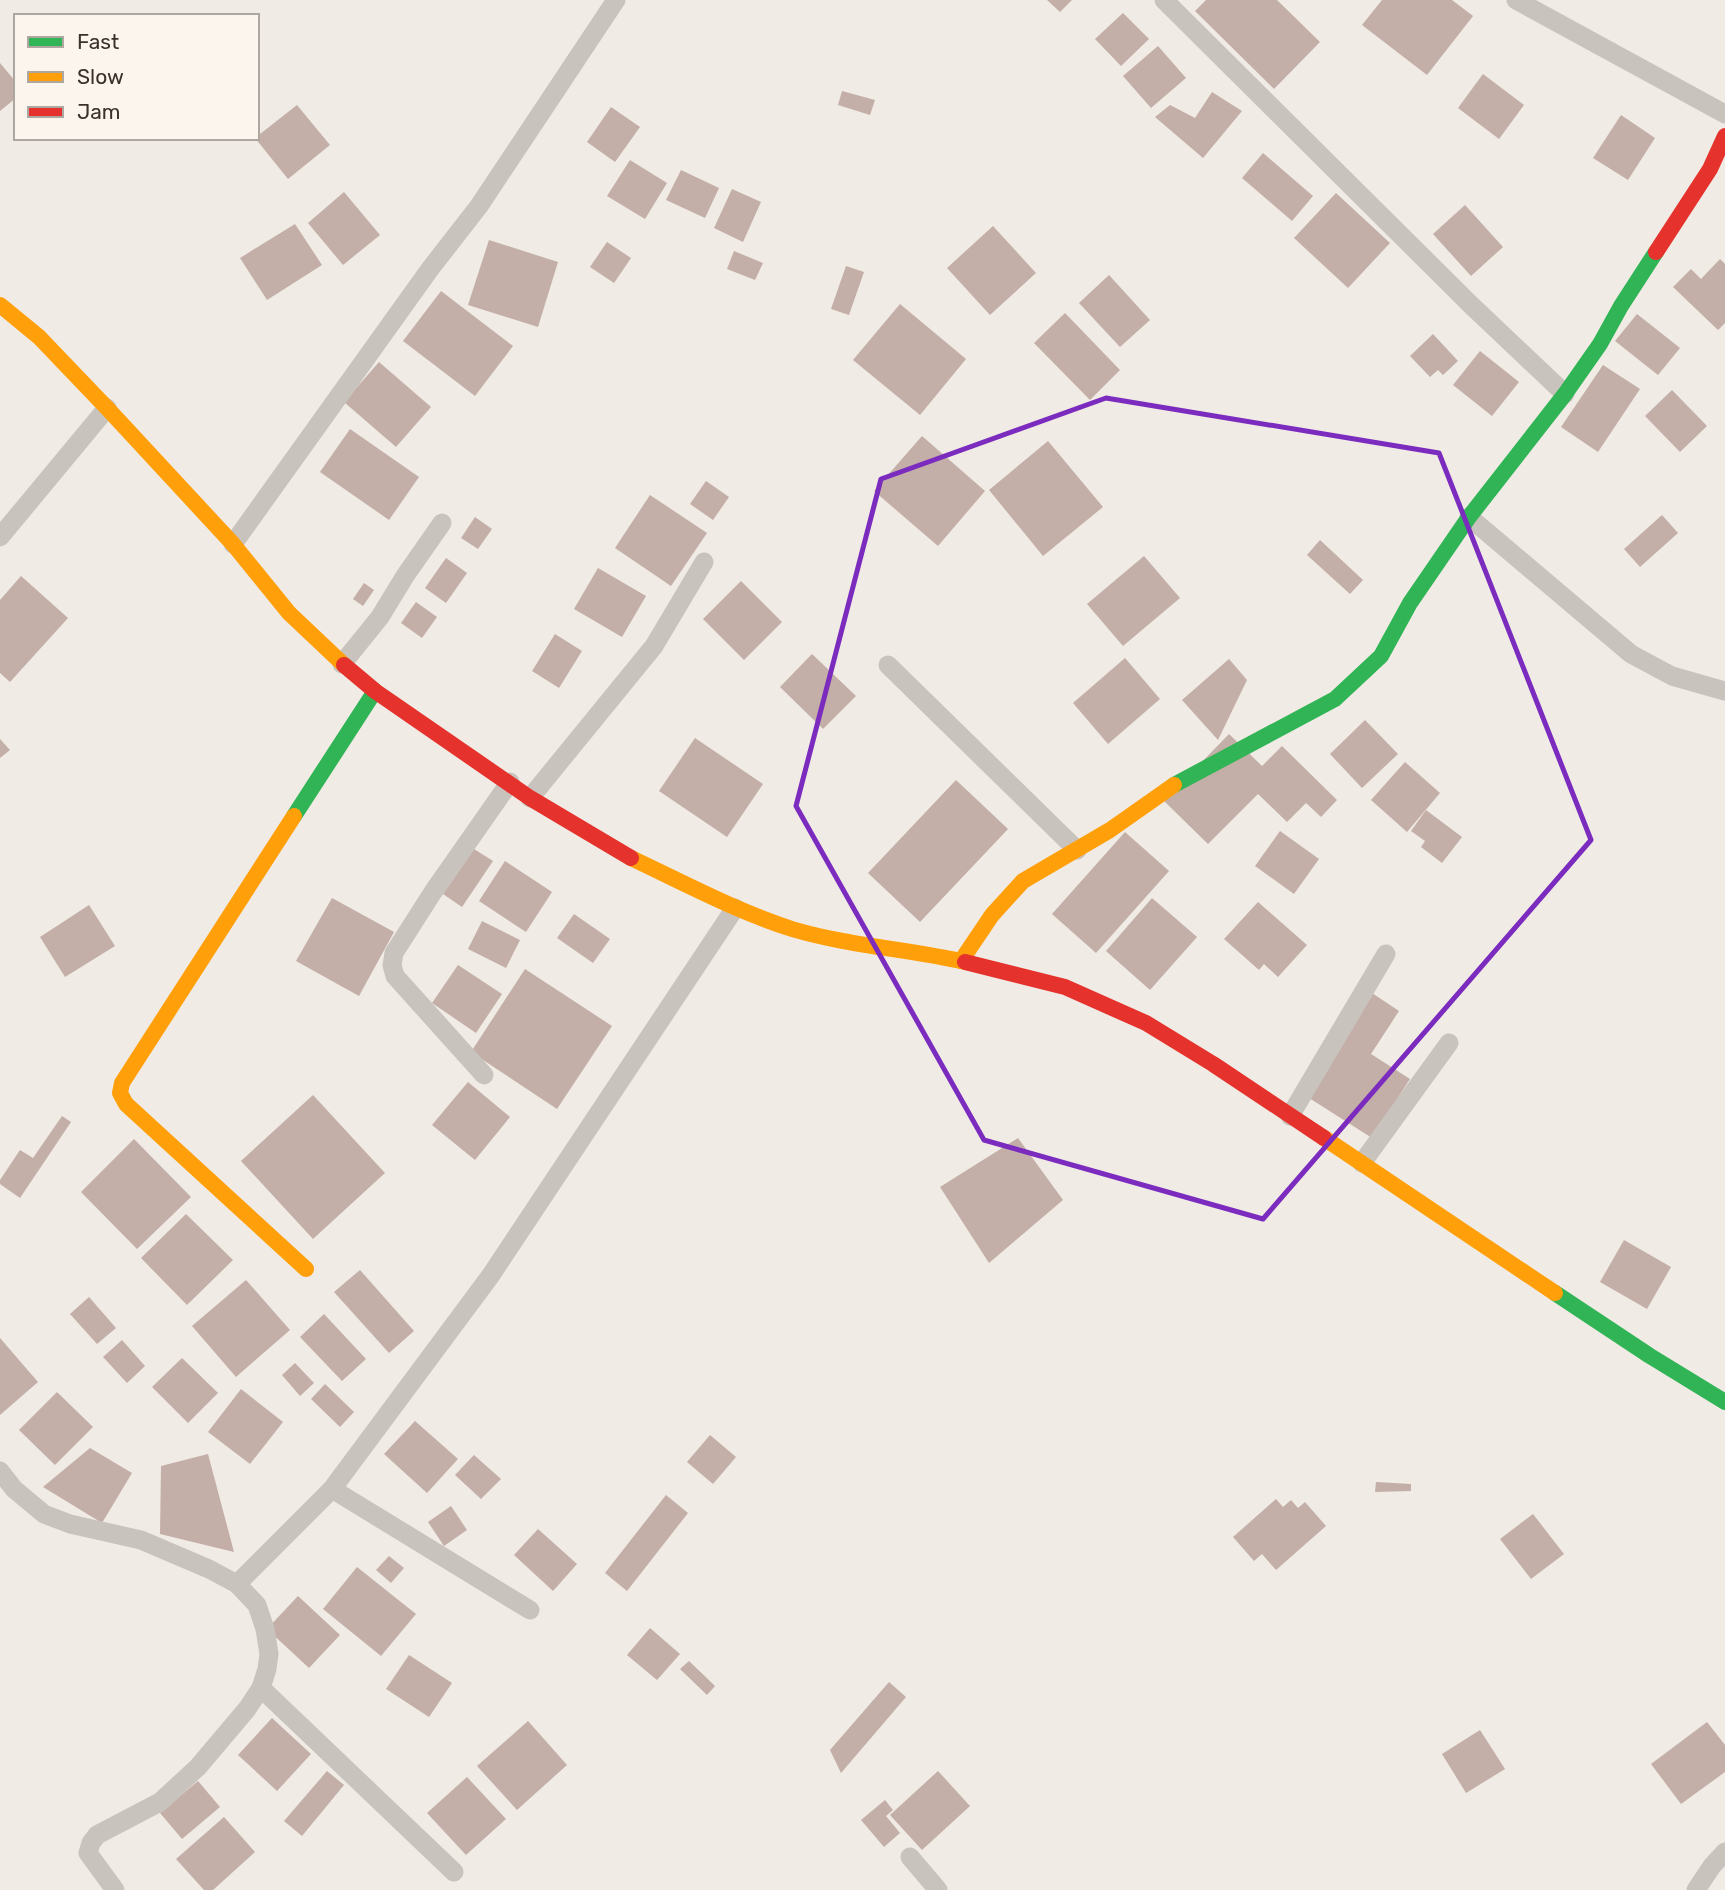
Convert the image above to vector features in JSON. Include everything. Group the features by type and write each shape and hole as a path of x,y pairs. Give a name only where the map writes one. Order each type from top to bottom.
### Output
{"street":[{"path":"233,544 430,269 480,206 570,74 616,0"},
{"path":"1164,0 1471,305 1565,394"},
{"path":"1516,0 1725,114"},
{"path":"961,961 992,915 1023,881 1110,830 1185,776 1335,699 1381,656 1410,603 1469,517 1565,394 1600,344 1621,306 1710,169 1725,136"},
{"path":"0,305 39,337 107,408 233,544 289,613 342,664 375,691 530,798 615,850 734,908 806,932 868,947 961,961 1065,987 1146,1023 1213,1064 1650,1356 1725,1402"},
{"path":"0,537 107,408"},
{"path":"1469,517 1631,654 1672,676 1725,691"},
{"path":"342,664 380,617 442,523"},
{"path":"530,798 654,646 704,562"},
{"path":"888,665 1077,849"},
{"path":"306,1269 126,1104 120,1093 122,1083 375,691"},
{"path":"484,1075 395,976 392,965 394,953 413,923 510,782"},
{"path":"237,1584 332,1489 491,1275 734,908"},
{"path":"1290,1116 1386,954"},
{"path":"1362,1163 1449,1043"},
{"path":"0,1471 14,1489 44,1514 70,1524 141,1540 237,1584 257,1605 265,1629 269,1654 267,1669 261,1688 247,1710 198,1767 160,1802 97,1835 91,1843 88,1853 115,1890"},
{"path":"332,1489 530,1610"},
{"path":"261,1688 454,1872"},
{"path":"1696,1890 1712,1866 1725,1853"},
{"path":"910,1857 938,1890"}],"highlighted area":[{"path":"1106,398 1439,453 1591,840 1263,1219 984,1140 796,806 881,479"}],"building":[{"path":"1047,0 1072,0 1060,12"},
{"path":"1206,0 1277,0 1320,42 1274,89 1195,11"},
{"path":"1382,0 1452,0 1473,16 1427,75 1362,25"},
{"path":"1123,13 1149,39 1121,66 1095,39"},
{"path":"1158,46 1186,78 1151,108 1123,76"},
{"path":"0,63 14,80 14,100 0,111"},
{"path":"1483,74 1524,105 1499,139 1458,108"},
{"path":"842,91 875,100 870,115 838,105"},
{"path":"1212,92 1242,111 1203,158 1155,117 1170,105 1195,118"},
{"path":"297,105 330,145 288,179 257,140 259,140 259,135"},
{"path":"611,107 640,127 615,162 587,142"},
{"path":"1621,115 1655,138 1628,180 1593,158"},
{"path":"1263,153 1313,196 1292,221 1242,178"},
{"path":"630,160 667,183 645,219 607,196"},
{"path":"681,170 719,188 705,218 666,200"},
{"path":"732,189 761,202 743,242 714,228"},
{"path":"344,192 380,235 343,265 308,223"},
{"path":"1336,193 1390,243 1348,288 1294,238"},
{"path":"1465,205 1503,247 1471,276 1433,234"},
{"path":"295,224 322,265 267,300 240,258"},
{"path":"993,226 1036,273 990,315 947,268"},
{"path":"489,240 558,262 538,327 468,305"},
{"path":"607,242 631,258 614,283 590,267"},
{"path":"734,251 763,263 755,280 727,269"},
{"path":"1720,259 1725,264 1725,323 1718,330 1673,287 1691,269 1701,279"},
{"path":"846,266 864,272 849,315 831,309"},
{"path":"1109,275 1150,320 1120,347 1079,303"},
{"path":"441,291 513,346 475,396 403,341"},
{"path":"900,304 966,359 920,415 853,360"},
{"path":"1065,313 1120,370 1090,400 1034,343"},
{"path":"1637,314 1680,348 1658,375 1615,341"},
{"path":"1433,334 1458,361 1443,375 1438,370 1430,377 1410,356"},
{"path":"1480,351 1519,382 1492,416 1453,385"},
{"path":"379,362 431,407 396,447 344,402"},
{"path":"1603,365 1640,389 1598,452 1561,427"},
{"path":"1672,390 1707,426 1680,452 1645,416"},
{"path":"350,429 419,477 389,520 320,472"},
{"path":"922,436 985,491 938,546 874,491"},
{"path":"1048,441 1103,507 1043,556 989,490"},
{"path":"706,481 729,497 713,520 690,504"},
{"path":"650,495 707,533 671,586 615,548"},
{"path":"1662,515 1678,533 1640,567 1624,549"},
{"path":"475,517 492,529 478,549 461,538"},
{"path":"1320,540 1363,580 1350,594 1307,555"},
{"path":"1144,556 1180,598 1123,646 1087,604"},
{"path":"446,558 467,573 446,603 425,588"},
{"path":"598,568 646,596 622,637 574,609"},
{"path":"21,576 68,618 10,682 0,673 0,600"},
{"path":"741,581 782,622 744,660 703,619"},
{"path":"364,583 374,590 363,606 353,599"},
{"path":"416,602 437,617 422,638 401,623"},
{"path":"555,634 582,651 559,688 532,671"},
{"path":"812,654 856,696 823,729 780,687"},
{"path":"1125,658 1160,699 1108,744 1073,703"},
{"path":"1229,659 1247,680 1218,740 1182,700"},
{"path":"1365,720 1398,754 1362,788 1330,754"},
{"path":"1229,734 1262,766 1282,746 1337,800 1321,817 1306,803 1287,822 1258,794 1208,844 1164,801"},
{"path":"695,738 763,784 727,837 659,791"},
{"path":"0,739 10,750 0,758"},
{"path":"1405,762 1440,793 1407,832 1371,800"},
{"path":"956,780 1008,829 920,922 868,873"},
{"path":"1426,810 1462,837 1442,863 1421,847 1425,841 1411,831"},
{"path":"1280,831 1319,859 1294,894 1255,866"},
{"path":"1125,832 1169,871 1096,953 1052,914"},
{"path":"474,849 493,861 462,907 443,894"},
{"path":"505,861 552,892 526,932 479,901"},
{"path":"332,898 394,932 359,996 296,961"},
{"path":"1152,898 1197,937 1150,990 1106,951"},
{"path":"1258,902 1307,945 1278,977 1264,964 1259,970 1224,939"},
{"path":"89,905 115,946 65,977 40,937"},
{"path":"574,914 610,939 593,963 557,938"},
{"path":"482,921 520,940 506,968 468,949"},
{"path":"458,965 502,994 476,1033 432,1003"},
{"path":"525,969 612,1026 557,1109 471,1052"},
{"path":"1372,993 1399,1011 1371,1054 1410,1079 1372,1138 1306,1096"},
{"path":"468,1082 510,1117 475,1160 432,1125"},
{"path":"313,1095 385,1173 313,1239 241,1161"},
{"path":"62,1116 71,1122 20,1198 0,1184 0,1180 20,1150 33,1158"},
{"path":"1018,1138 1063,1200 989,1263 940,1187"},
{"path":"134,1139 191,1197 137,1249 81,1192"},
{"path":"186,1214 233,1260 187,1305 141,1258"},
{"path":"1624,1240 1671,1267 1647,1309 1600,1282"},
{"path":"360,1270 414,1331 389,1353 334,1292"},
{"path":"246,1280 290,1330 236,1377 192,1326"},
{"path":"89,1297 116,1328 97,1344 70,1314"},
{"path":"324,1314 366,1359 342,1381 300,1337"},
{"path":"0,1338 38,1382 0,1415"},
{"path":"122,1340 145,1366 127,1383 103,1357"},
{"path":"182,1358 218,1393 188,1423 152,1387"},
{"path":"295,1363 314,1383 300,1396 282,1375"},
{"path":"325,1384 354,1412 340,1427 311,1399"},
{"path":"241,1389 283,1422 250,1464 208,1432"},
{"path":"57,1392 93,1427 55,1465 19,1430"},
{"path":"415,1421 458,1459 427,1493 384,1454"},
{"path":"710,1435 736,1457 713,1484 687,1462"},
{"path":"90,1448 132,1473 102,1523 43,1487"},
{"path":"208,1454 234,1552 160,1534 161,1466"},
{"path":"474,1455 501,1479 481,1499 455,1475"},
{"path":"1376,1482 1411,1484 1411,1491 1375,1492"},
{"path":"666,1495 688,1513 627,1591 605,1573"},
{"path":"1276,1499 1283,1507 1291,1500 1298,1508 1305,1502 1326,1526 1276,1570 1262,1554 1254,1561 1233,1537"},
{"path":"451,1506 467,1530 444,1546 428,1522"},
{"path":"1533,1514 1564,1554 1531,1579 1500,1539"},
{"path":"538,1529 577,1564 553,1591 514,1555"},
{"path":"389,1556 404,1568 391,1583 376,1570"},
{"path":"357,1567 416,1614 381,1656 323,1609"},
{"path":"298,1596 340,1635 309,1668 267,1629"},
{"path":"650,1628 680,1654 657,1680 627,1655"},
{"path":"409,1655 452,1683 429,1717 386,1689"},
{"path":"689,1661 715,1686 707,1695 680,1669"},
{"path":"889,1682 906,1697 841,1773 830,1750"},
{"path":"272,1718 311,1754 277,1791 238,1755"},
{"path":"528,1721 567,1765 517,1810 477,1766"},
{"path":"1707,1722 1725,1745 1725,1772 1681,1804 1651,1764"},
{"path":"1480,1730 1505,1769 1466,1793 1442,1754"},
{"path":"327,1771 344,1785 302,1836 284,1821"},
{"path":"938,1771 970,1806 922,1850 890,1815"},
{"path":"467,1777 506,1819 466,1855 427,1813"},
{"path":"198,1781 220,1807 182,1839 160,1813"},
{"path":"885,1800 893,1810 886,1816 900,1833 884,1847 861,1820"},
{"path":"224,1817 255,1852 213,1890 204,1890 176,1859"}],"traffic: fast":[{"path":"1174,785 1335,699 1381,656 1410,603 1469,517 1565,394 1600,344 1656,252"},
{"path":"294,816 375,691"},
{"path":"1555,1293 1725,1402"}],"traffic: slow":[{"path":"0,305 39,337 107,408 233,544 289,613 344,665"},
{"path":"961,961 992,915 1023,881 1110,830 1174,785"},
{"path":"294,816 122,1083 120,1093 126,1104 306,1269"},
{"path":"631,858 730,905 792,929 965,962"},
{"path":"1324,1138 1555,1293"}],"traffic: jam":[{"path":"1656,252 1710,169 1725,136"},
{"path":"344,665 375,691 530,798 631,858"},
{"path":"965,962 1065,987 1146,1023 1324,1138"}]}
